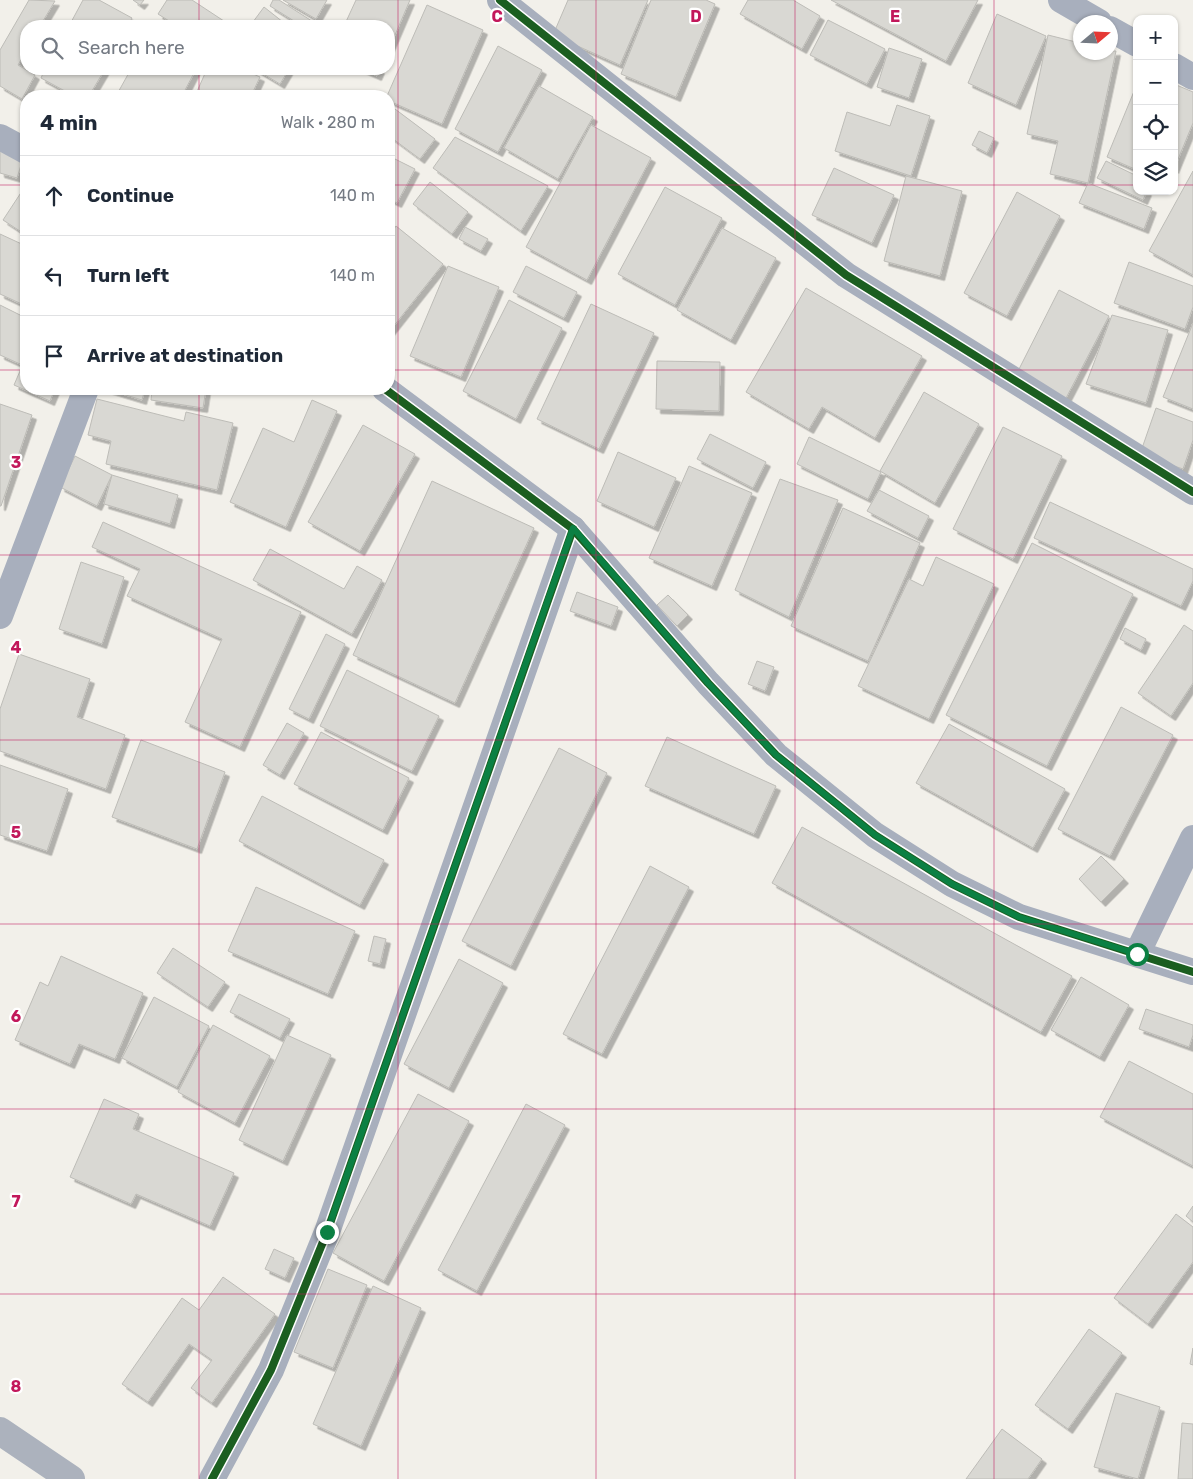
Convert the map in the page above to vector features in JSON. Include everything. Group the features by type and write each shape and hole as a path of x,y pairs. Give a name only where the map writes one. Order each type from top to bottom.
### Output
{"highway":[{"path":"0,1431 71,1479"}],"street":[{"path":"500,0 846,274 1193,492"},
{"path":"1060,0 1087,15"},
{"path":"1118,33 1133,42"},
{"path":"1178,68 1193,76"},
{"path":"0,137 20,148"},
{"path":"0,616 84,395"},
{"path":"393,395 573,528 708,683 776,755 875,835 952,884 1019,917 1193,972"},
{"path":"212,1479 271,1370 327,1232 573,528"},
{"path":"1137,954 1193,838"}],"building":[{"path":"29,0 55,1 44,20 20,20 20,62 18,65 20,66 20,75 35,75 27,90 20,90 20,98 0,86 0,50"},
{"path":"83,0 99,0 132,18 131,20 72,20"},
{"path":"133,0 144,0 140,5"},
{"path":"167,0 192,0 222,20 168,20 158,14"},
{"path":"273,0 279,0 310,20 292,20 270,6"},
{"path":"283,0 327,0 316,19"},
{"path":"356,0 410,0 395,35 395,20 347,20"},
{"path":"568,0 648,0 620,65 553,35"},
{"path":"651,0 706,0 715,4 676,97 621,74"},
{"path":"748,0 793,0 820,16 802,49 740,14"},
{"path":"831,0 978,0 946,61"},
{"path":"427,5 483,30 442,124 395,104 395,90 390,90"},
{"path":"264,7 280,20 254,20"},
{"path":"997,14 1046,36 1016,105 968,83"},
{"path":"828,20 885,49 867,84 810,55"},
{"path":"1048,35 1073,41 1073,60 1114,60 1088,183 1050,174 1058,141 1027,134"},
{"path":"498,46 542,70 498,152 455,129"},
{"path":"889,48 922,59 909,98 877,87"},
{"path":"42,75 101,75 93,90 63,90 41,78"},
{"path":"128,75 193,75 185,90 119,90"},
{"path":"204,75 256,75 260,77 254,90 198,90"},
{"path":"265,75 285,75 280,84"},
{"path":"539,86 593,117 558,179 504,148"},
{"path":"1178,86 1193,92 1193,123 1178,159"},
{"path":"1133,94 1133,168 1107,157"},
{"path":"897,105 930,116 911,176 835,151 847,112 890,126"},
{"path":"395,109 435,139 420,159 395,140"},
{"path":"591,125 651,158 587,280 526,247"},
{"path":"979,131 994,138 987,153 972,145"},
{"path":"455,137 548,186 521,231 433,168"},
{"path":"0,144 20,150 20,168 17,178 0,173"},
{"path":"395,159 415,169 397,203 395,202"},
{"path":"1106,161 1133,174 1133,195 1145,195 1143,200 1097,178"},
{"path":"834,168 894,195 872,243 812,215"},
{"path":"1193,171 1193,275 1149,251"},
{"path":"906,176 962,191 940,276 884,261"},
{"path":"430,182 468,212 452,234 413,204"},
{"path":"1088,183 1152,208 1144,229 1079,203"},
{"path":"665,187 722,218 675,305 618,274"},
{"path":"1017,192 1060,216 1007,316 964,293"},
{"path":"20,194 20,231 3,220"},
{"path":"396,226 443,264 395,324"},
{"path":"465,227 488,239 481,251 459,239"},
{"path":"722,228 776,258 731,340 677,310"},
{"path":"0,234 20,243 20,303 0,294"},
{"path":"1129,262 1193,286 1193,307 1185,329 1114,303"},
{"path":"448,266 499,287 461,377 410,356"},
{"path":"526,266 577,292 564,318 513,292"},
{"path":"806,288 922,356 875,438 822,407 809,429 746,392"},
{"path":"1059,290 1109,316 1065,400 1016,375"},
{"path":"509,300 562,328 516,419 463,391"},
{"path":"591,304 654,333 599,449 537,419"},
{"path":"0,305 20,315 20,364 0,355"},
{"path":"1112,315 1168,330 1146,403 1086,384"},
{"path":"1193,323 1193,409 1163,397"},
{"path":"657,361 720,362 719,411 656,409"},
{"path":"20,371 20,388 14,385"},
{"path":"924,392 979,424 935,503 880,471"},
{"path":"36,395 52,395 50,401"},
{"path":"126,395 143,395 142,400"},
{"path":"151,395 205,395 203,408 151,400"},
{"path":"97,399 184,421 186,412 233,423 217,490 106,464 111,441 88,435"},
{"path":"312,400 337,411 286,527 230,502 263,428 294,442"},
{"path":"0,404 32,415 1,506 0,506"},
{"path":"1156,408 1193,422 1193,440 1183,469 1140,454"},
{"path":"363,425 415,454 360,551 308,522"},
{"path":"1003,427 1062,456 1013,559 953,529"},
{"path":"710,434 766,462 753,488 697,459"},
{"path":"809,437 881,472 868,499 797,464"},
{"path":"618,452 676,478 654,527 597,501"},
{"path":"75,456 112,475 97,506 60,487"},
{"path":"689,466 752,493 712,586 649,558"},
{"path":"112,475 178,495 170,524 104,504"},
{"path":"780,479 838,500 789,617 735,590"},
{"path":"432,481 534,528 455,703 353,655"},
{"path":"879,490 929,516 918,538 867,511"},
{"path":"1050,502 1193,569 1193,581 1181,606 1034,538"},
{"path":"843,508 920,543 868,661 791,626"},
{"path":"103,522 301,612 240,747 185,722 222,639 127,596 140,569 92,547"},
{"path":"1032,543 1133,594 1047,766 946,715"},
{"path":"270,549 344,589 357,566 382,580 352,634 253,580"},
{"path":"936,557 994,584 929,719 858,686 909,579 923,586"},
{"path":"81,562 124,577 102,644 59,629"},
{"path":"577,592 618,607 611,626 570,611"},
{"path":"668,595 688,615 677,626 657,605"},
{"path":"1184,625 1193,631 1193,683 1171,716 1138,693"},
{"path":"1125,628 1146,639 1141,650 1120,639"},
{"path":"326,634 345,644 309,719 289,709"},
{"path":"19,654 90,679 77,717 125,735 106,789 0,751 0,709"},
{"path":"757,661 774,667 765,691 748,684"},
{"path":"347,670 439,716 412,771 320,726"},
{"path":"1121,707 1173,735 1110,856 1058,829"},
{"path":"287,723 304,733 280,775 263,765"},
{"path":"949,724 1065,789 1033,848 916,783"},
{"path":"321,732 409,778 383,830 294,784"},
{"path":"667,737 776,786 754,834 645,786"},
{"path":"141,740 225,772 197,849 112,817"},
{"path":"559,748 607,773 511,966 462,941"},
{"path":"0,765 68,789 47,851 0,835"},
{"path":"262,796 384,860 360,905 239,841"},
{"path":"802,827 1072,976 1041,1032 772,883"},
{"path":"1101,856 1124,879 1101,902 1079,879"},
{"path":"650,866 689,887 602,1054 563,1034"},
{"path":"256,887 355,931 328,994 228,951"},
{"path":"374,936 386,939 380,964 368,961"},
{"path":"173,948 225,982 208,1007 157,973"},
{"path":"61,956 143,993 115,1059 79,1044 70,1064 15,1040 40,982 48,986"},
{"path":"459,959 503,983 449,1088 404,1064"},
{"path":"1081,977 1129,1005 1100,1057 1051,1030"},
{"path":"239,994 290,1019 280,1038 230,1012"},
{"path":"154,997 209,1026 177,1087 122,1058"},
{"path":"1146,1009 1193,1025 1193,1035 1189,1047 1139,1029"},
{"path":"213,1025 270,1056 235,1123 178,1092"},
{"path":"287,1035 331,1055 283,1161 239,1140"},
{"path":"1129,1061 1193,1094 1193,1166 1100,1117"},
{"path":"418,1094 469,1121 384,1281 333,1253"},
{"path":"104,1099 139,1114 133,1129 234,1173 210,1226 136,1194 131,1204 70,1177"},
{"path":"526,1104 565,1125 477,1291 438,1270"},
{"path":"1193,1206 1193,1222 1186,1216"},
{"path":"1176,1214 1193,1227 1193,1262 1148,1324 1114,1298"},
{"path":"274,1249 294,1258 285,1278 265,1269"},
{"path":"328,1269 367,1285 333,1368 294,1352"},
{"path":"223,1277 275,1314 212,1403 191,1388 212,1360 189,1344 148,1402 122,1384 182,1298 199,1310"},
{"path":"373,1286 421,1308 361,1446 313,1424"},
{"path":"1089,1329 1122,1353 1068,1429 1035,1405"},
{"path":"1193,1348 1193,1365 1190,1364"},
{"path":"1116,1393 1160,1407 1138,1479 1094,1467"},
{"path":"1182,1423 1193,1424 1193,1479 1178,1479"},
{"path":"1002,1429 1042,1459 1028,1479 966,1479"}],"cycle path":[{"path":"500,0 846,275 1193,492"},
{"path":"393,395 573,529 708,683 776,755 875,835 952,884 1019,917 1193,972"},
{"path":"212,1479 271,1370 327,1232 573,529"}],"route":[{"path":"327,1232 573,528 708,683 776,755 875,835 952,884 1019,917 1137,954"}]}
